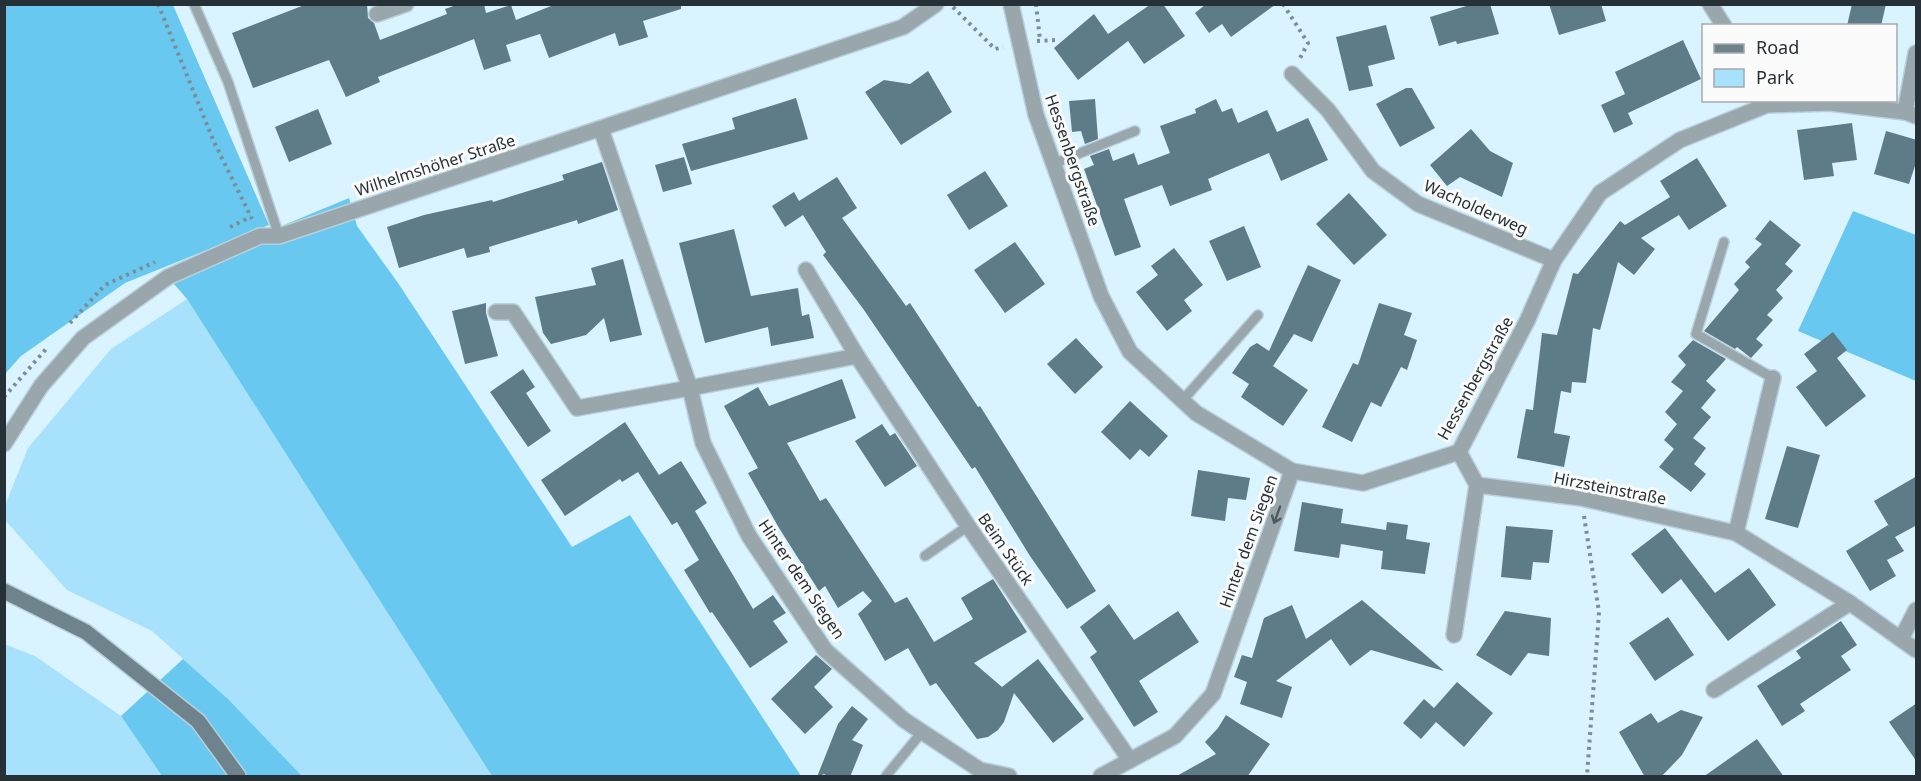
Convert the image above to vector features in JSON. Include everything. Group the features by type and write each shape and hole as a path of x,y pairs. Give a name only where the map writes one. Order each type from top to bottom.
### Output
{"street":[{"path":"377,14 406,4"},
{"name":"Wilhelmshöher Straße","path":"4,444 41,386 82,338 168,278 260,236 279,236 903,27 936,4"},
{"name":"Hessenbergstraße","path":"1011,4 1036,116 1101,296 1130,352 1196,412 1292,471 1363,483 1459,452 1527,321 1554,260 1600,193 1680,140 1766,103 1829,103 1911,114"},
{"path":"1710,4 1723,24"},
{"path":"1911,114 1917,53"},
{"name":"Wacholderweg","path":"1292,74 1328,110 1373,171 1418,204 1554,260"},
{"name":"Hinter dem Siegen","path":"601,129 690,388 704,443 749,536 825,650 904,720 980,771 1009,777"},
{"name":"Beim Stück","path":"806,270 857,356 968,526 1130,760"},
{"path":"496,312 513,312 577,408 857,356"},
{"path":"1736,533 1773,378"},
{"path":"1454,635 1477,485 1459,452"},
{"name":"Hinter dem Siegen","path":"1101,777 1175,736 1213,694 1292,471"},
{"name":"Hirzsteinstraße","path":"1477,485 1581,498 1736,533 1850,603 1917,650"},
{"path":"4,591 86,632 198,721 238,777"},
{"path":"1714,690 1850,603"},
{"path":"1901,639 1917,610"}],"lane":[{"path":"194,4 228,82 279,236"},
{"path":"1053,164 1135,131"},
{"path":"1724,242 1696,334 1773,378"},
{"path":"1182,401 1258,315"},
{"path":"924,556 968,526"},
{"path":"886,777 922,732"}],"path":[{"path":"158,4 214,142 251,217"},
{"path":"1283,4 1308,43 1292,74"},
{"path":"1581,498 1599,612 1587,777"}],"green space":[{"path":"187,299 492,776 302,776 228,699 152,631 67,590 5,520 4,508 28,448 111,349"},
{"path":"4,644 35,656 121,716 162,776 5,776"}],"shaded area":[{"path":"5,5 173,5 269,225 125,283 21,356 5,374"},
{"path":"349,198 357,226 398,283 572,547 630,515 801,776 492,776 187,299 168,277 231,247"},
{"path":"1853,211 1916,235 1916,381 1798,331"},
{"path":"183,659 228,699 302,776 162,776 121,716"}],"building":[{"path":"307,4 367,4 368,18 374,23 380,40 447,14 445,9 459,4 484,4 486,13 511,5 516,20 556,4 681,4 681,9 643,21 648,37 619,46 615,33 549,58 540,34 506,45 511,61 484,70 474,39 378,77 380,82 346,97 329,60 253,88 232,33"},
{"path":"1151,4 1163,4 1185,36 1144,64 1128,41 1078,80 1054,48 1094,14 1108,34"},
{"path":"1206,4 1276,4 1231,37 1222,24 1209,33 1195,13"},
{"path":"1473,4 1490,4 1499,34 1439,46 1430,17"},
{"path":"1549,4 1601,4 1606,21 1559,35"},
{"path":"1852,4 1886,4 1881,24 1847,24"},
{"path":"1386,25 1395,59 1368,66 1373,86 1349,91 1336,37"},
{"path":"1683,40 1701,79 1628,113 1633,124 1614,133 1601,105 1625,94 1615,72"},
{"path":"928,71 952,112 901,145 865,92 884,80 910,84"},
{"path":"1406,88 1412,88 1435,128 1400,147 1376,104"},
{"path":"796,98 808,139 691,171 682,144 735,129 732,118"},
{"path":"1095,99 1098,139 1085,144 1081,131 1072,132 1069,101"},
{"path":"1216,99 1222,112 1232,108 1238,123 1267,110 1277,132 1308,118 1328,160 1281,181 1269,153 1208,179 1212,190 1170,206 1162,185 1124,199 1141,247 1115,256 1084,169 1094,165 1090,156 1109,149 1113,161 1134,153 1138,165 1170,153 1160,126 1196,113 1195,109"},
{"path":"318,109 332,144 289,162 275,127"},
{"path":"1852,123 1857,160 1832,163 1834,176 1804,180 1797,130"},
{"path":"1471,129 1490,151 1513,163 1502,197 1460,177 1447,186 1430,165"},
{"path":"1886,131 1917,140 1917,160 1909,184 1874,174"},
{"path":"684,157 692,184 663,192 655,165"},
{"path":"1697,158 1727,206 1689,230 1679,215 1641,238 1655,249 1634,275 1618,262 1600,330 1593,328 1586,383 1572,382 1571,393 1561,391 1554,433 1570,436 1564,467 1517,458 1526,409 1533,410 1542,333 1557,335 1573,273 1578,274 1620,221 1625,225 1670,197 1660,181"},
{"path":"602,162 618,210 578,224 577,220 489,247 490,252 467,258 464,248 399,268 387,227 424,215 492,200 493,202 564,180 562,175"},
{"path":"985,171 1008,206 969,230 947,195"},
{"path":"837,177 857,208 842,218 906,306 910,303 978,407 980,406 1096,591 1067,609 1030,556 975,467 972,469 864,310 823,255 826,252 803,215 785,227 772,206 794,192 799,201"},
{"path":"1349,193 1387,235 1354,265 1316,224"},
{"path":"1770,220 1801,245 1785,264 1793,271 1776,290 1783,298 1767,315 1773,320 1756,339 1763,345 1751,358 1737,347 1735,349 1704,331 1739,290 1734,284 1750,267 1745,262 1762,244 1755,239"},
{"path":"1244,226 1261,267 1227,281 1209,241"},
{"path":"734,229 751,296 798,288 802,316 809,314 814,338 771,346 768,327 705,343 679,243"},
{"path":"1015,242 1045,284 1005,313 974,270"},
{"path":"1174,248 1203,285 1184,300 1192,311 1167,331 1136,292 1158,275 1151,266"},
{"path":"623,259 642,335 610,342 604,318 586,335 551,344 543,333 535,297 596,285 591,268"},
{"path":"1308,265 1341,280 1312,342 1294,334 1273,366 1308,390 1283,426 1241,397 1249,384 1232,373 1250,347 1257,343 1269,351"},
{"path":"486,303 486,313 498,356 465,364 452,311"},
{"path":"1379,303 1412,313 1404,335 1417,340 1407,370 1401,367 1381,407 1371,402 1352,442 1322,427 1353,363 1358,365"},
{"path":"1833,332 1847,350 1837,358 1866,396 1826,427 1796,387 1817,371 1804,354"},
{"path":"1076,338 1103,367 1075,394 1047,364"},
{"path":"1693,340 1726,359 1706,381 1716,390 1701,408 1711,417 1693,438 1706,448 1694,464 1706,474 1691,492 1659,467 1674,449 1664,440 1677,424 1665,412 1683,391 1671,382 1686,365 1678,356"},
{"path":"523,369 535,387 526,393 551,431 528,447 490,392"},
{"path":"842,379 856,418 787,443 820,501 826,498 895,603 907,597 934,642 973,619 961,598 993,579 1027,632 974,663 1002,687 1038,659 1084,719 1053,743 1014,693 1004,722 998,730 988,737 977,739 936,683 930,686 908,648 885,661 858,614 872,601 863,591 838,608 825,586 819,591 779,528 748,473 758,468 724,406 758,387 769,406"},
{"path":"1130,401 1168,436 1149,457 1140,449 1130,460 1101,432"},
{"path":"625,422 659,475 681,461 707,503 695,511 753,609 773,595 786,613 773,621 788,642 750,668 712,612 710,613 684,570 699,560 677,522 672,525 638,472 622,482 620,479 565,516 541,480"},
{"path":"882,424 890,436 895,433 917,466 885,487 855,441"},
{"path":"1787,446 1820,455 1798,528 1765,519"},
{"path":"1198,470 1250,478 1246,500 1228,498 1225,521 1191,516"},
{"path":"1917,476 1917,525 1895,537 1904,551 1887,560 1896,576 1870,591 1846,551 1888,525 1890,528 1874,501"},
{"path":"1302,502 1343,509 1341,523 1386,530 1387,522 1408,525 1406,539 1430,543 1425,574 1381,569 1383,551 1341,544 1339,558 1294,551"},
{"path":"1506,526 1553,530 1549,563 1533,562 1531,580 1501,577"},
{"path":"1665,528 1715,593 1749,568 1776,605 1728,641 1681,579 1662,594 1631,554"},
{"path":"1362,600 1444,671 1371,650 1350,666 1331,639 1276,681 1292,687 1282,718 1240,704 1247,682 1234,677 1242,655 1252,658 1264,618 1292,605 1306,639"},
{"path":"1109,604 1134,640 1178,611 1199,642 1139,681 1158,712 1134,727 1090,657 1097,652 1080,627"},
{"path":"1505,611 1551,618 1549,656 1528,653 1511,676 1476,655"},
{"path":"1668,617 1694,655 1655,681 1629,643"},
{"path":"1841,621 1857,645 1841,656 1851,670 1800,704 1805,711 1782,726 1757,686 1801,658 1796,651"},
{"path":"816,655 832,669 814,687 833,707 805,734 771,699"},
{"path":"1457,682 1493,713 1464,747 1436,722 1421,739 1403,723 1424,699 1434,708"},
{"path":"1917,703 1917,762 1889,722"},
{"path":"852,706 868,719 852,740 863,745 850,777 829,777 824,774 817,777 838,724"},
{"path":"1681,710 1703,717 1682,755 1661,777 1645,777 1619,732 1651,713 1658,723"},
{"path":"1226,715 1270,744 1247,777 1175,777 1216,754 1205,742"},
{"path":"1757,739 1784,777 1703,777"}]}
